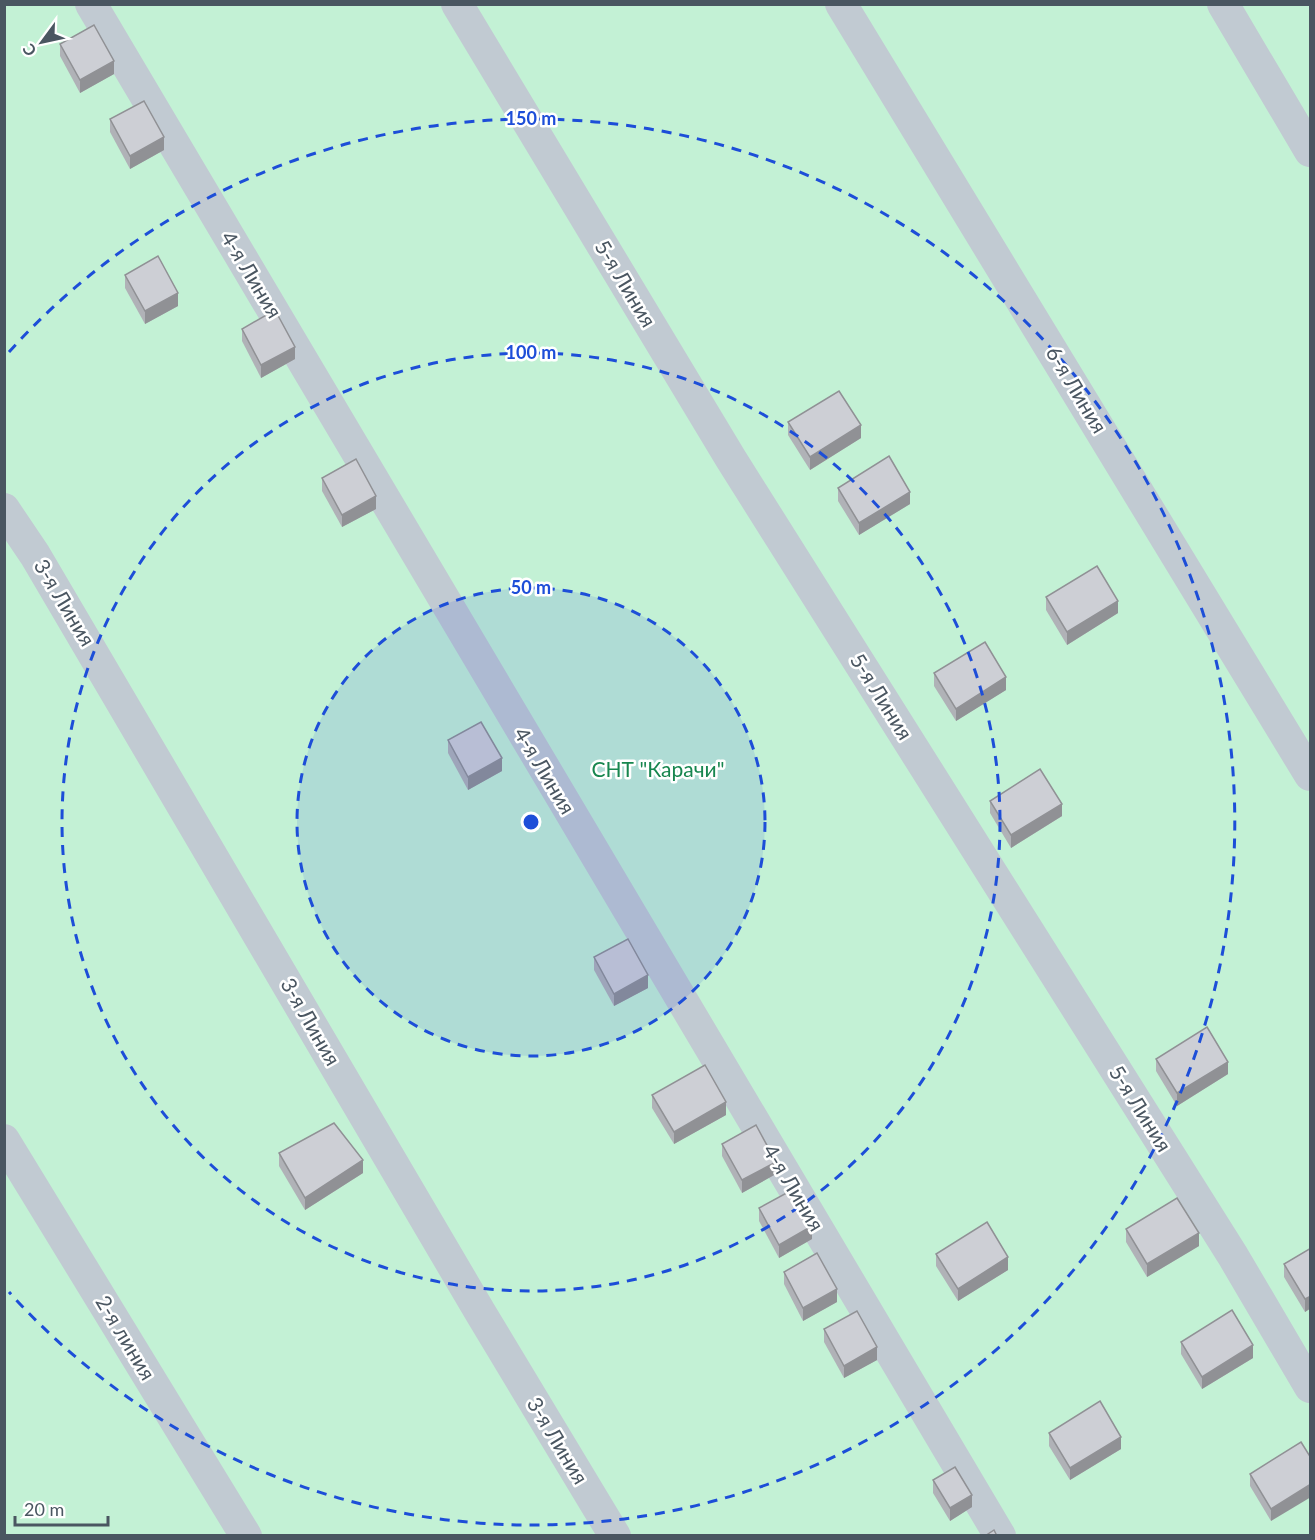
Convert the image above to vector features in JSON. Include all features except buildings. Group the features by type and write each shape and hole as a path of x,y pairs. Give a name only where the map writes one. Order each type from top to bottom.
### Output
{"street":[{"name":"4-я Линия","path":"91,4 1000,1536"},
{"name":"5-я Линия","path":"457,4 738,469 1220,1236 1311,1387"},
{"name":"6-я Линия","path":"841,4 1311,775"},
{"path":"1222,4 1311,151"},
{"name":"3-я Линия","path":"4,510 35,555 480,1312 615,1536"},
{"name":"2-я линия","path":"4,1140 246,1536"}],"green space":[{"name":"СНТ \"Карачи\"","path":"5,5 1310,5 1310,1535 5,1535"}]}
